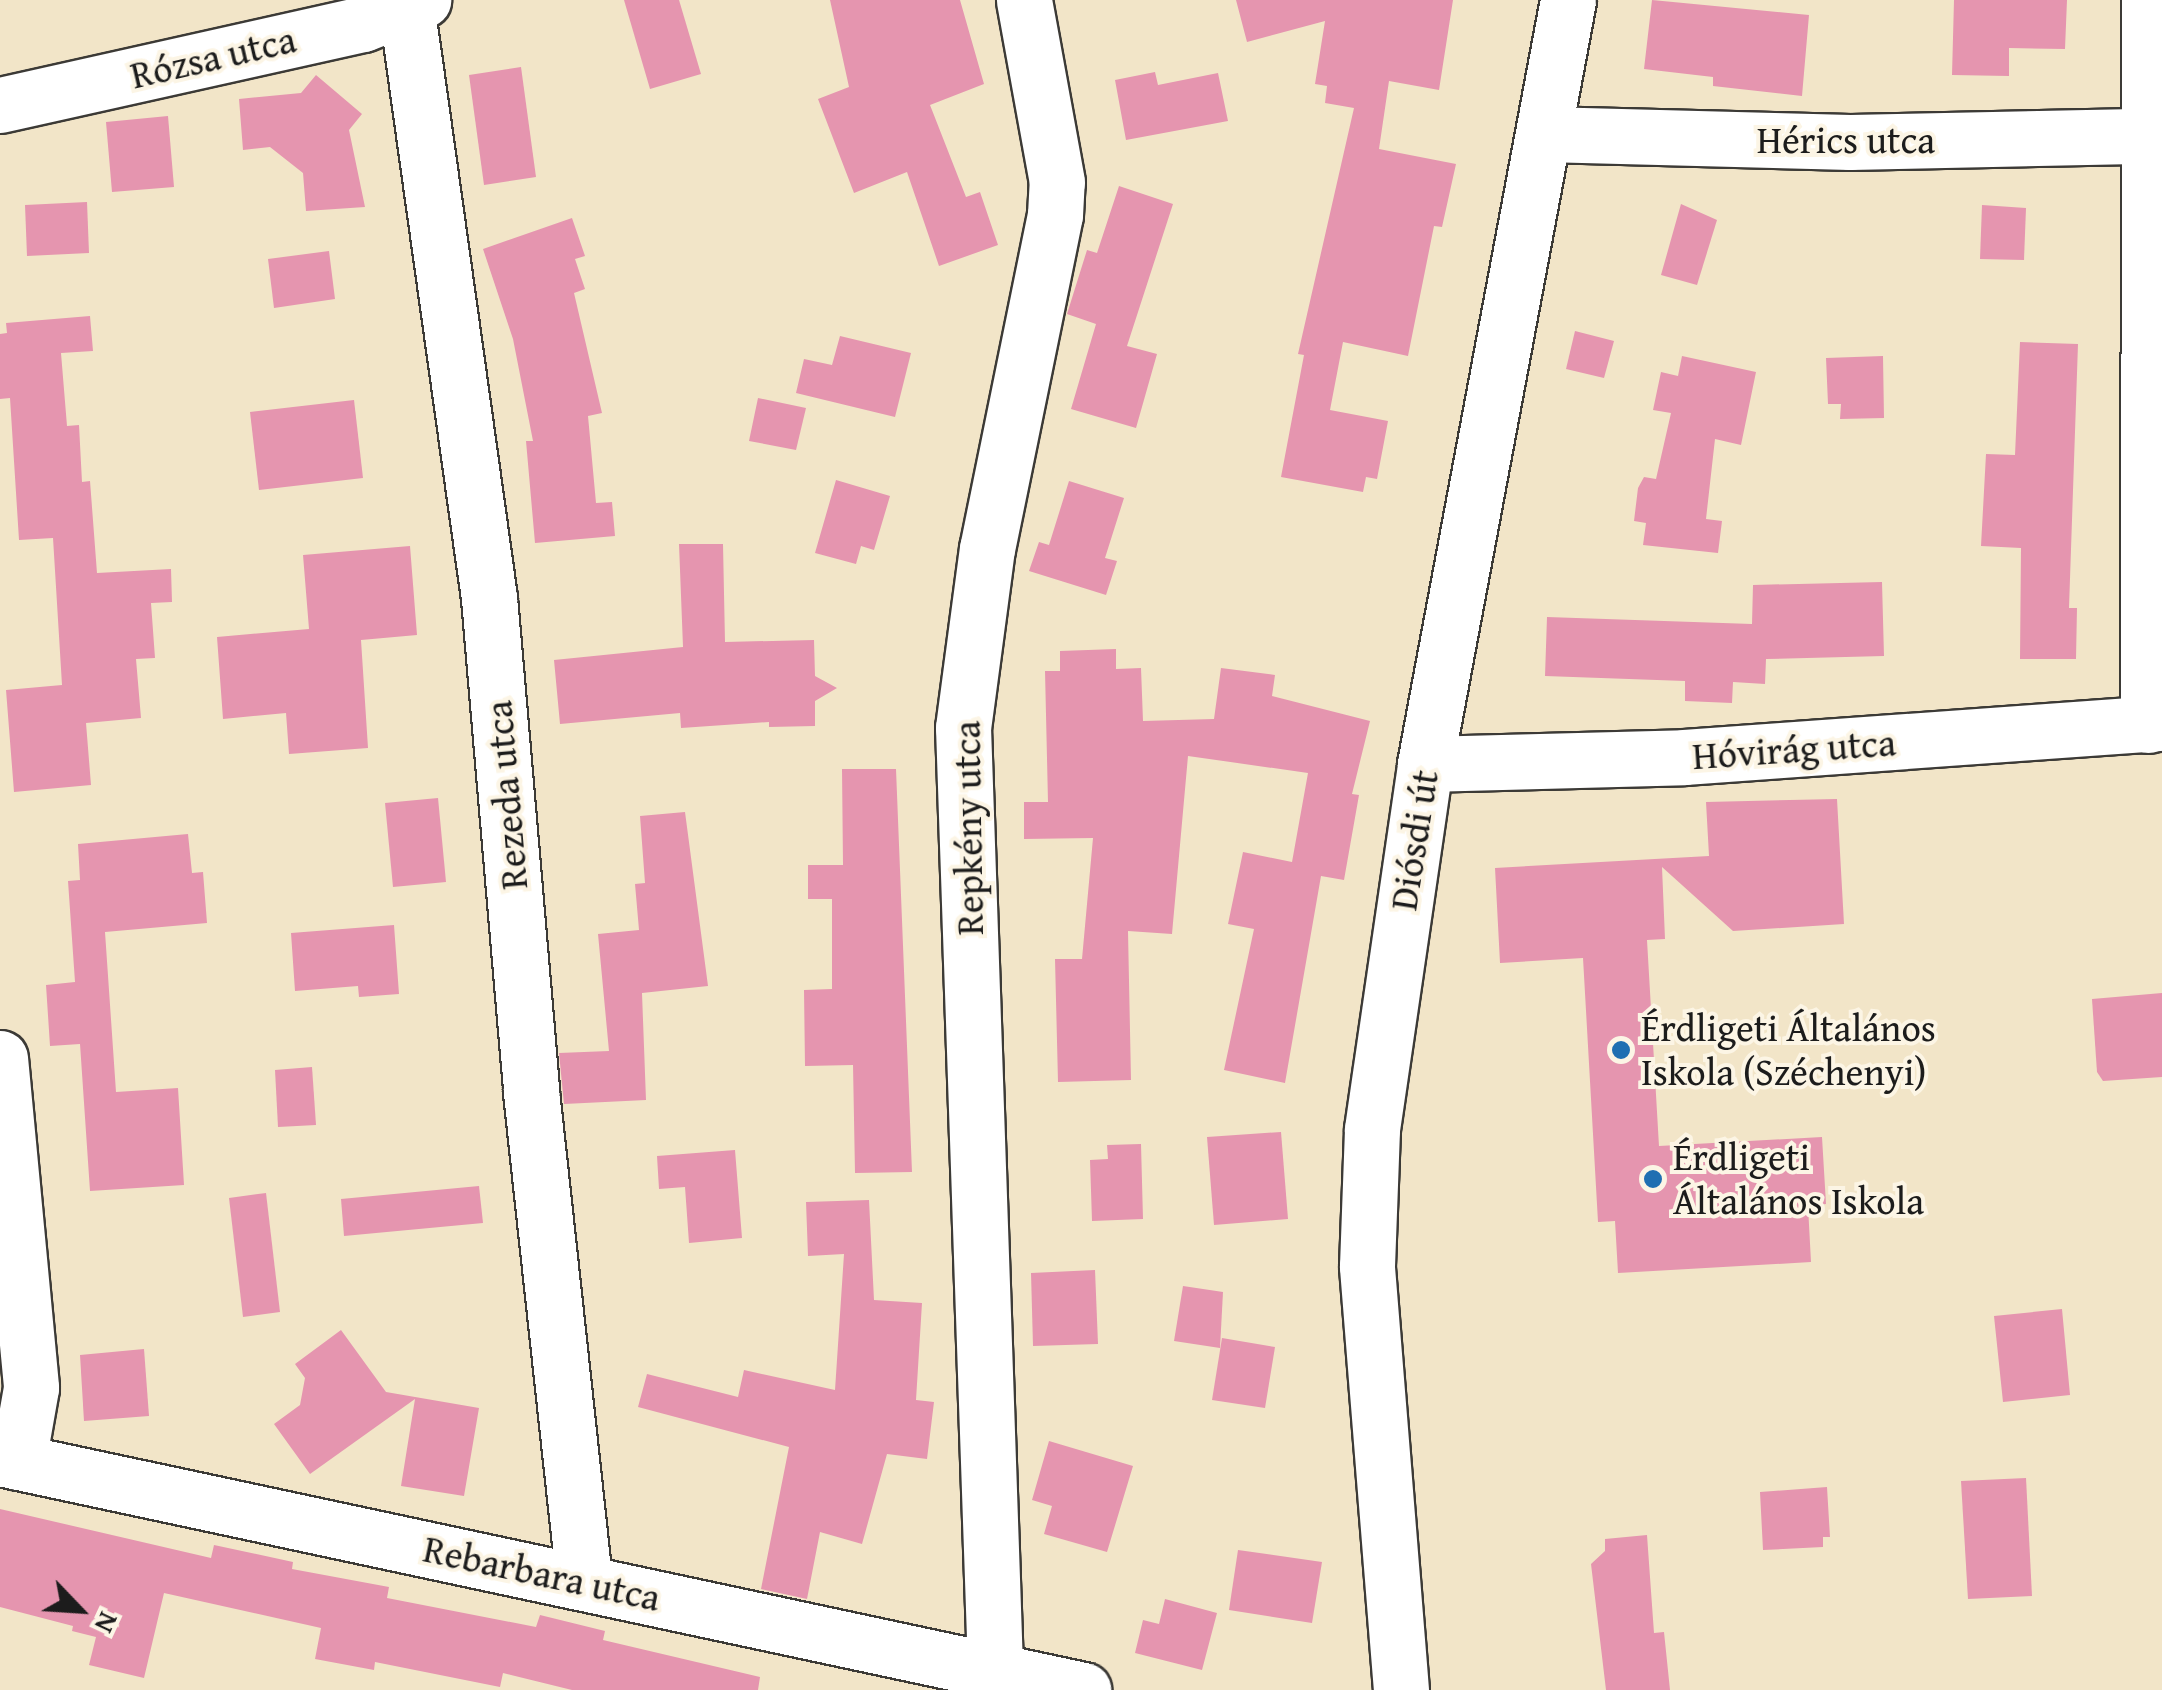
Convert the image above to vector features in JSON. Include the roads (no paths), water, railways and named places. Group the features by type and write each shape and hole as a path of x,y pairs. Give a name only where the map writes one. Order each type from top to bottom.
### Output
{"street":[{"name":"Repkény utca","path":"995,1667 963,728 986,549 1056,198 1024,0"},
{"name":"Diósdi út","path":"1401,1690 1367,1194 1425,764 1568,0"},
{"path":"2148,0 2155,724"},
{"name":"Rózsa utca","path":"0,105 415,6"},
{"name":"Rezeda utca","path":"415,6 488,598 531,1092 584,1582"},
{"name":"Hérics utca","path":"1544,134 1850,142 2148,136"},
{"name":"Hóvirág utca","path":"1425,764 1684,757 2155,724"},
{"path":"0,1058 32,1388 9,1460"},
{"name":"Rebarbara utca","path":"9,1460 995,1667 1083,1690"}],"place":[{"name":"Érdligeti Általános Iskola (Széchenyi)","path":"1621,1050"},
{"name":"Érdligeti Általános Iskola","path":"1653,1179"}]}
